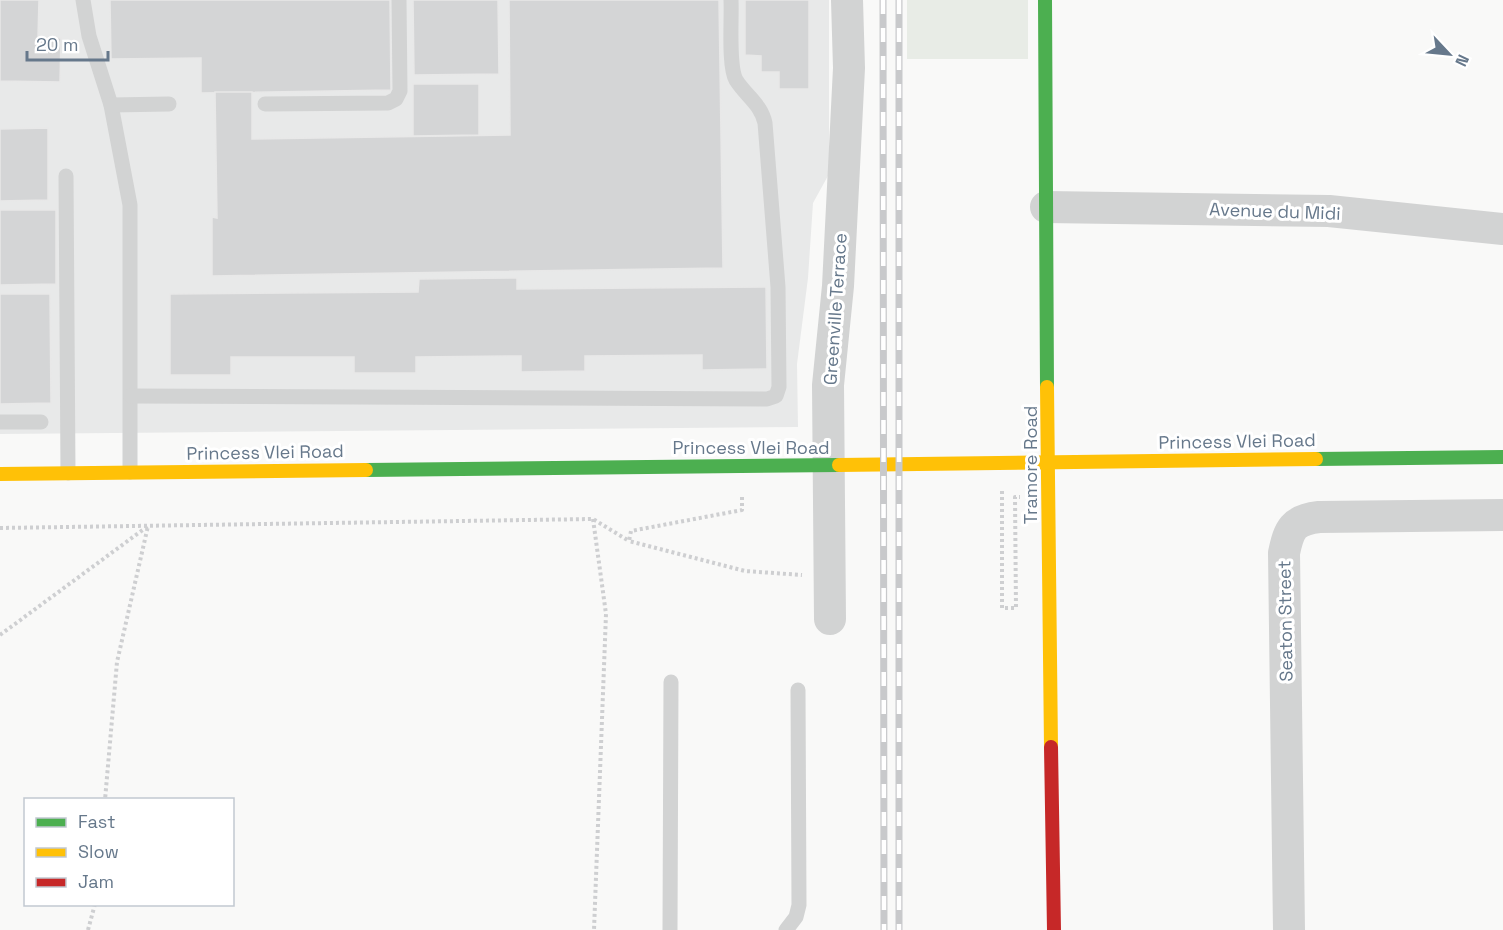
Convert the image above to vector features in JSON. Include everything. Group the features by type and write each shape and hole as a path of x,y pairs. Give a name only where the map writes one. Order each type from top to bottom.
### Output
{"street":[{"name":"Greenville Terrace","path":"830,619 828,384 839,263 849,68 847,0"},
{"name":"Tramore Road","path":"1044,0 1047,497 1054,930"},
{"name":"Avenue du Midi","path":"1046,207 1329,211 1503,229"},
{"name":"Princess Vlei Road","path":"0,474 1503,457"},
{"name":"Seaton Street","path":"1289,930 1284,553 1287,538 1293,526 1304,519 1319,517 1503,515"}],"lane":[{"path":"83,0 89,36 111,105 130,204 130,472"},
{"path":"265,104 388,103 396,99 400,91 399,0"},
{"path":"131,396 767,399 776,396 779,387 778,287 765,123 761,109 741,86 733,72 731,0"},
{"path":"111,105 169,104"},
{"path":"66,176 68,472"},
{"path":"0,422 41,422"},
{"path":"670,930 671,682"},
{"path":"786,930 796,917 799,905 798,690"}],"path":[{"path":"1002,491 1002,608 1016,608 1015,508"},
{"path":"629,542 631,531 742,510 742,497"},
{"path":"0,528 593,519 629,542 745,571 830,578"},
{"path":"593,519 606,614 594,930"},
{"path":"0,635 148,526"},
{"path":"105,798 117,662 148,526"},
{"path":"88,930 94,906"}],"shaded area":[{"path":"0,0 829,0 829,174 813,203 808,278 797,364 798,427 0,434"},
{"path":"907,0 1028,0 1028,59 907,59"}],"building":[{"path":"0,0 39,0 38,38 61,38 60,82 0,81"},
{"path":"110,0 390,0 391,90 201,93 201,58 111,59"},
{"path":"413,0 498,0 499,74 414,75"},
{"path":"509,0 719,0 723,268 212,276 212,217 217,218 215,92 252,92 252,139 510,135"},
{"path":"745,0 809,0 809,89 779,89 779,72 761,72 761,56 745,55"},
{"path":"413,84 479,84 479,135 413,136"},
{"path":"48,128 48,200 0,201 0,129"},
{"path":"0,210 56,210 56,284 0,285"},
{"path":"517,278 517,289 766,287 767,369 702,370 702,355 585,356 585,371 521,372 521,356 416,357 416,373 354,373 354,357 231,357 231,375 170,375 170,294 418,292 419,279"},
{"path":"0,294 50,294 51,403 0,404"}],"railway":[{"path":"883,0 884,930"},
{"path":"899,0 899,930"}],"traffic: fast":[{"path":"1045,0 1047,387"},
{"path":"1316,459 1503,457"},
{"path":"366,470 839,465"}],"traffic: slow":[{"path":"1047,387 1051,747"},
{"path":"839,465 1316,459"},
{"path":"0,474 366,470"}],"traffic: jam":[{"path":"1051,747 1054,930"}]}
